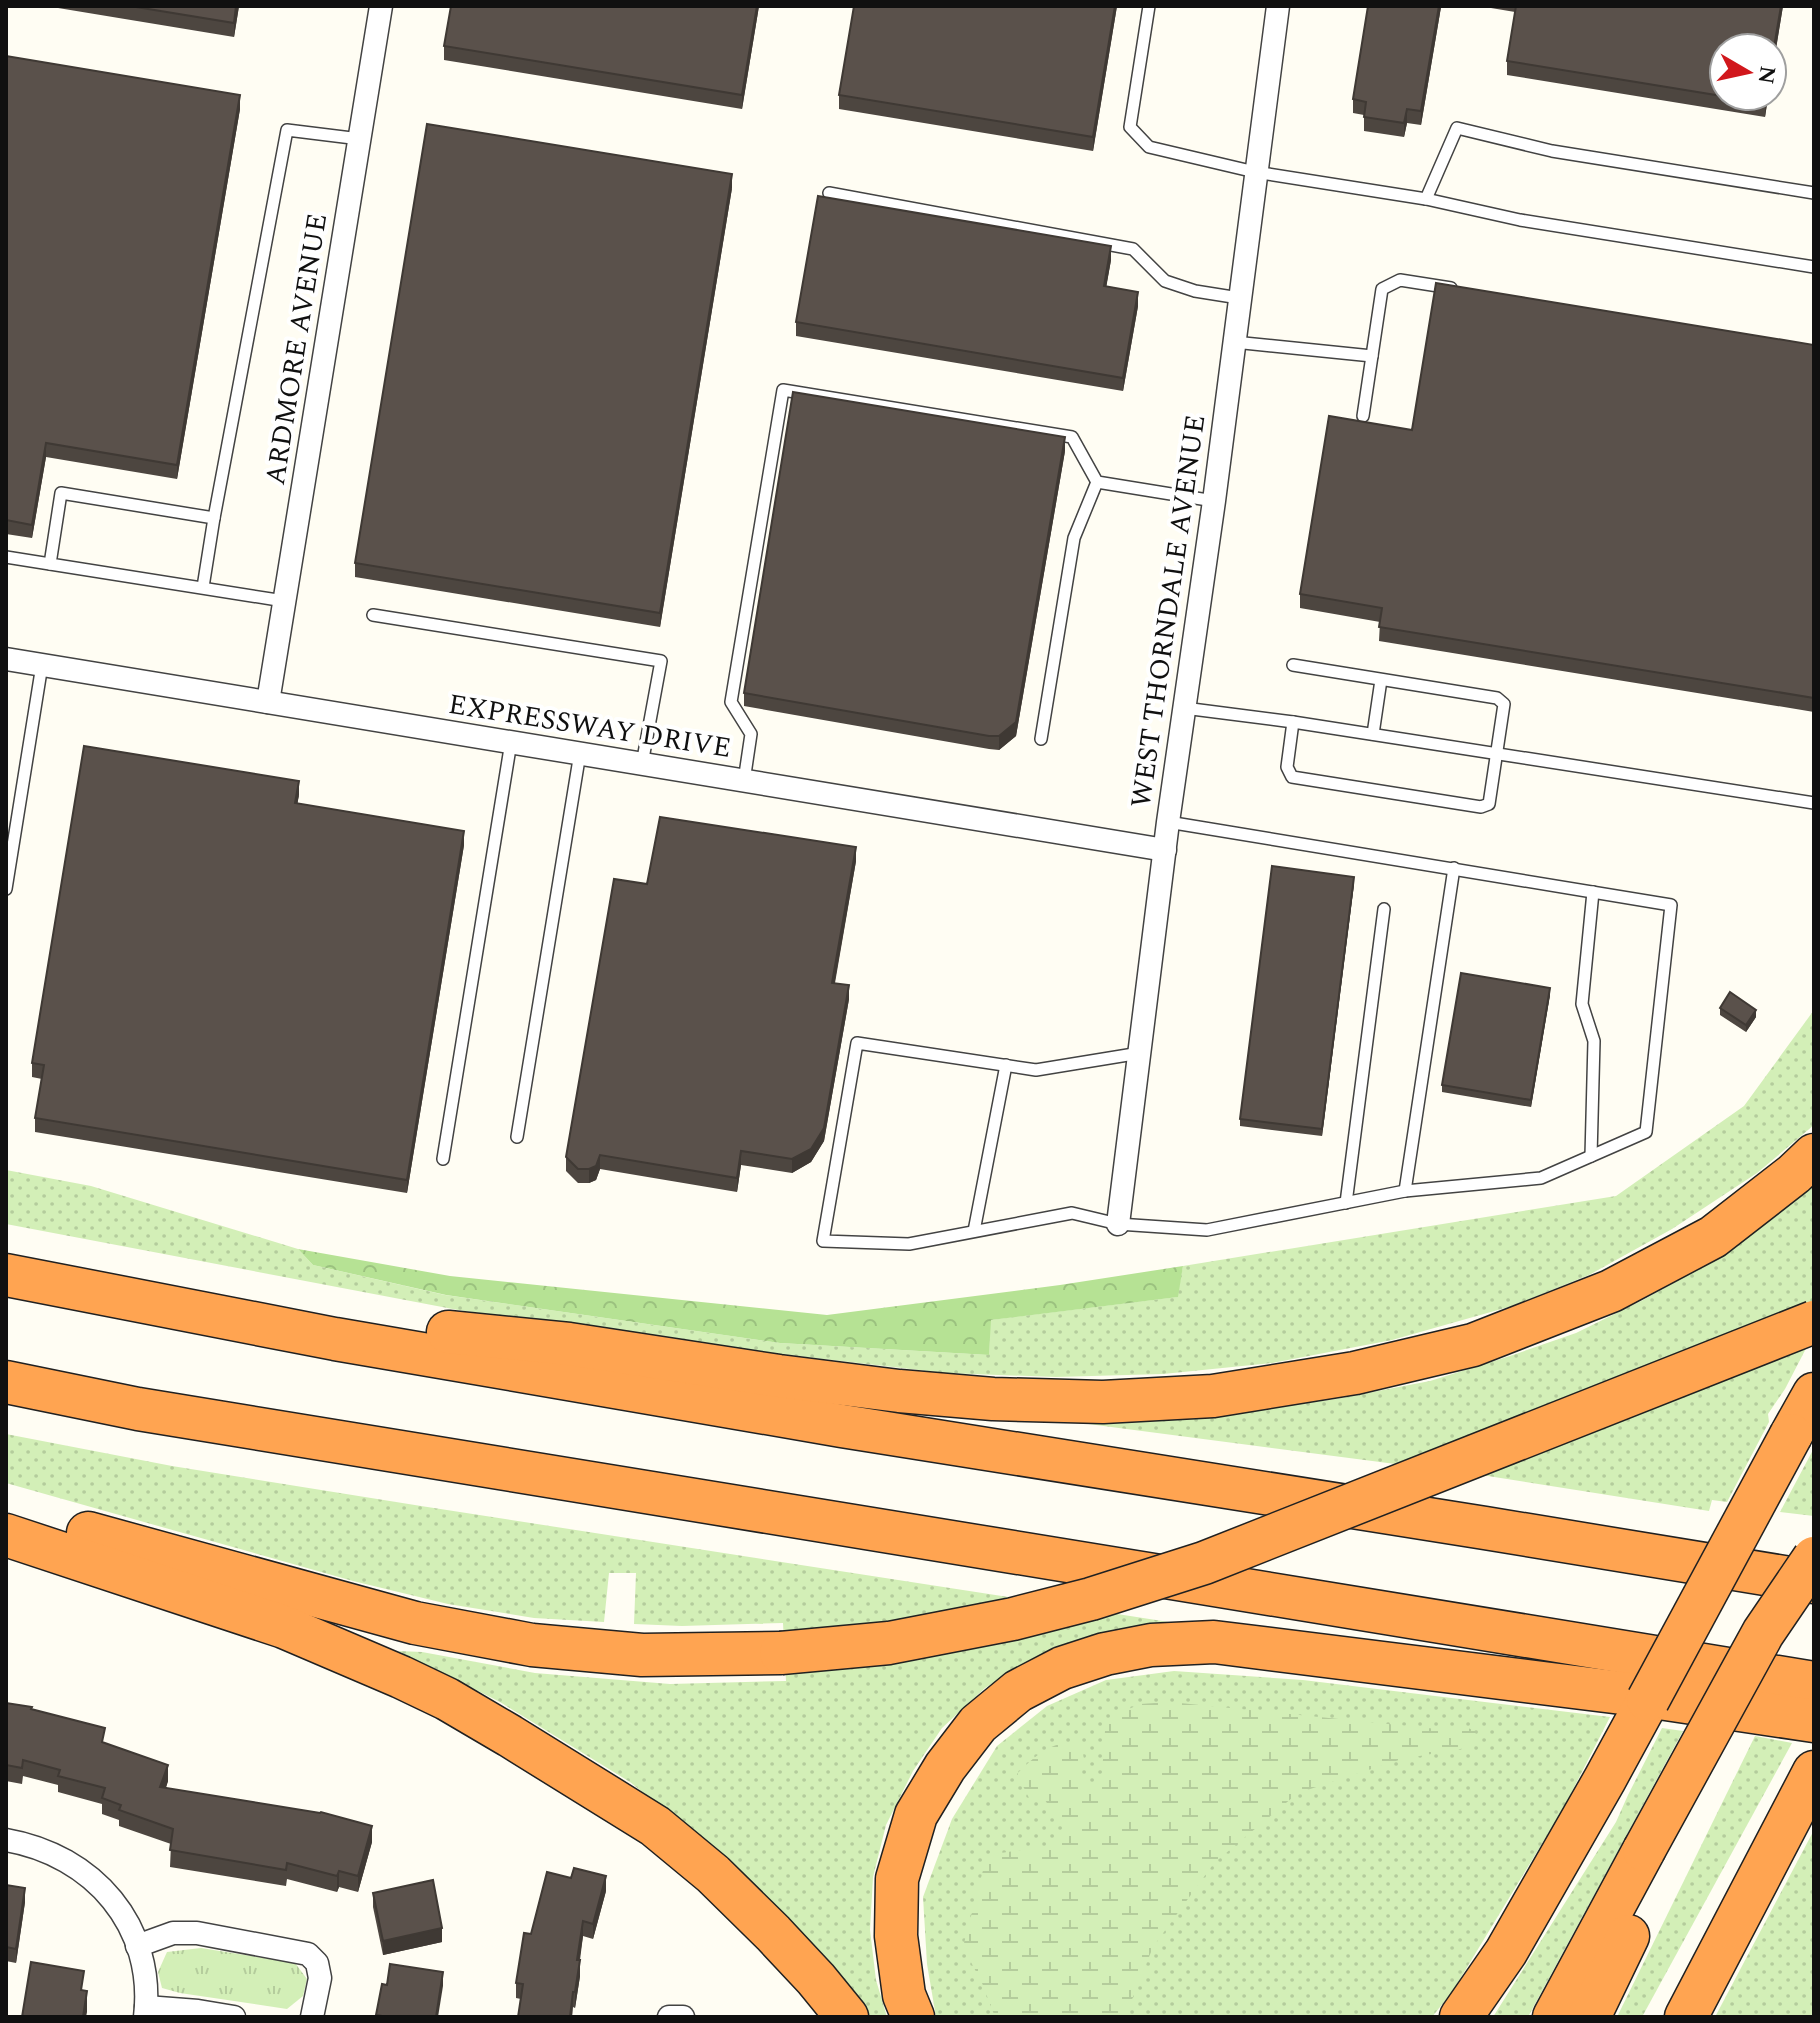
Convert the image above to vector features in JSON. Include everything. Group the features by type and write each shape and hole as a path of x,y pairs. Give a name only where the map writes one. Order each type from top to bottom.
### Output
{"highway":[{"path":"132,1300 569,1344 779,1376 977,1398 1103,1402 1213,1396 1355,1373 1473,1345 1611,1291 1713,1237 1814,1155"},
{"path":"6,1275 335,1339 842,1426 1814,1583 1778,1639 1652,1860 1554,2017"},
{"path":"6,1508 415,1623 532,1645 642,1655 781,1653 889,1643 1013,1619 1091,1599 1218,1557 1814,1322"},
{"path":"6,1382 185,1416 1814,1683"},
{"path":"1461,2017 1506,1952 1605,1779 1814,1394"},
{"path":"6,1535 284,1627 401,1677 472,1714 655,1826 713,1874 816,1979 847,2017"},
{"path":"1577,1543 1814,1571"},
{"path":"1589,2017 1652,1860 1763,1633 1814,1558"},
{"path":"913,2017 904,1995 896,1936 897,1879 916,1815 945,1767 978,1724 1018,1691 1076,1663 1151,1645 1214,1642 1646,1696 1814,1721"},
{"path":"1686,2017 1810,1780"},
{"path":"605,1796 645,1839 704,1890 749,1937 815,2017"}],"street":[{"name":"ARDMORE AVENUE","path":"268,702 381,6"},
{"name":"WEST THORNDALE AVENUE","path":"1118,1224 1168,822 1214,501 1278,6"},
{"name":"EXPRESSWAY DRIVE","path":"6,659 1165,850"},
{"path":"6,1840 52,1852 90,1877 108,1895 124,1918 137,1946 145,1975 146,2012 190,2010 234,2017"},
{"path":"137,1946 173,1933 197,1933 308,1954 317,1963 320,1978 312,2017"},
{"path":"669,2017 683,2017"}],"lane":[{"path":"1149,6 1130,127 1149,147 1255,172 1426,199 1520,220 1814,267"},
{"path":"1426,199 1457,128 1552,151 1814,193"},
{"path":"203,587 287,130 360,139"},
{"path":"829,193 1133,249 1165,281 1195,291 1239,298"},
{"path":"1363,416 1382,289 1400,280 1458,290"},
{"path":"1234,342 1372,356"},
{"path":"744,781 751,734 731,702 783,390 1072,437 1097,482"},
{"path":"1097,482 1214,501"},
{"path":"1041,739 1074,538 1097,482"},
{"path":"50,564 61,493 214,518"},
{"path":"6,557 284,601"},
{"path":"373,615 661,661 642,764"},
{"path":"6,889 42,665"},
{"path":"1293,665 1497,698 1504,704 1489,804 1481,807 1465,805 1292,777 1287,767 1293,722"},
{"path":"1373,734 1381,680"},
{"path":"1184,708 1373,734 1814,803"},
{"path":"443,1159 511,742"},
{"path":"517,1137 580,753"},
{"path":"1141,1053 1036,1070 857,1043 823,1241 909,1244 1072,1213 1118,1224 1207,1230 1405,1191 1541,1178 1646,1132 1671,905 1168,822"},
{"path":"1405,1191 1454,868"},
{"path":"1591,1156 1594,1041 1582,1004 1593,892"},
{"path":"1346,1203 1384,909"},
{"path":"974,1231 1006,1065"}],"green space":[{"path":"1814,1010 1814,1125 1757,1173 1672,1229 1589,1275 1512,1306 1392,1340 1272,1363 1163,1374 1056,1377 945,1373 458,1310 6,1224 6,1170 91,1186 298,1249 313,1265 445,1295 780,1343 989,1355 990,1320 1177,1297 1183,1266 1616,1196 1744,1106"},
{"path":"1814,1185 1814,1333 1785,1389 1768,1414 1769,1422 1727,1502 1712,1500 1709,1511 1488,1476 1050,1419 1218,1415 1336,1399 1430,1381 1576,1333 1643,1300 1713,1261"},
{"path":"298,1249 450,1276 827,1315 1183,1266 1178,1297 991,1320 989,1355 780,1343 446,1295 313,1265"},
{"path":"6,1434 172,1466 1188,1625 1085,1637 1035,1657 985,1688 942,1728 913,1771 886,1825 873,1877 870,1930 876,1980 887,2017 864,2017 710,1847 630,1782 500,1702 398,1651 422,1652 535,1673 670,1684 786,1681 783,1623 634,1624 636,1573 609,1573 604,1622 534,1618 448,1604 353,1581 6,1483"},
{"path":"1814,1448 1814,1516 1780,1512"},
{"path":"1174,1671 1303,1680 1610,1717 1563,1809 1452,1992 1432,2017 936,2017 927,1964 923,1897 952,1819 997,1746 1047,1706 1106,1680"},
{"path":"1170,1702 1437,1729 1468,1728 1475,1731 1476,1736 1466,1748 1402,1759 1298,1793 1214,1863 1153,1947 1125,2017 995,2017 963,1947 987,1855 1049,1846 1063,1828 1045,1800 1029,1798 1017,1774 1046,1750 1072,1742 1081,1744 1084,1759 1077,1775 1094,1789 1102,1773 1105,1731 1111,1717 1140,1704"},
{"path":"1662,1728 1683,1731 1528,2017 1493,2017 1616,1822"},
{"path":"1755,1736 1792,1743 1642,2017 1617,2017"},
{"path":"1814,1830 1814,2017 1715,2017"},
{"path":"201,1948 295,1963 307,1979 303,1996 287,2009 162,1988 158,1972 167,1952"}],"building":[{"path":"130,6 236,6 234,23"},
{"path":"451,6 757,6 742,95 444,46"},
{"path":"854,6 1115,6 1093,137 839,95"},
{"path":"1368,6 1439,6 1421,111 1407,109 1404,123 1364,117 1366,102 1353,99"},
{"path":"1516,6 1781,6 1777,32 1708,32 1708,94 1507,61"},
{"path":"6,56 240,95 177,465 46,443 32,525 6,520"},
{"path":"427,124 732,174 660,613 355,563"},
{"path":"818,196 1111,246 1104,286 1138,292 1123,378 796,322"},
{"path":"1436,283 1814,345 1814,698 1379,627 1382,608 1300,594 1329,416 1412,430"},
{"path":"793,392 1065,437 1016,722 999,736 744,693"},
{"path":"84,746 299,781 295,803 464,831 407,1180 35,1118 44,1065 32,1063"},
{"path":"660,817 856,847 832,983 849,985 824,1128 811,1149 792,1159 741,1151 737,1178 600,1155 596,1166 578,1169 566,1157 614,879 647,884"},
{"path":"1272,866 1354,877 1322,1129 1240,1119"},
{"path":"1461,973 1550,988 1531,1100 1442,1085"},
{"path":"1730,992 1756,1010 1746,1025 1720,1008"},
{"path":"6,1703 32,1707 105,1728 102,1742 168,1765 160,1787 321,1812 372,1826 358,1876 339,1871 337,1876 287,1863 286,1870 170,1850 173,1829 119,1810 121,1805 102,1798 105,1788 58,1776 60,1770 23,1760 22,1768 6,1765"},
{"path":"574,1868 606,1876 593,1924 583,1921 570,2017 518,2017 523,1984 516,1983 524,1933 531,1934 547,1872 571,1878"},
{"path":"433,1880 442,1928 383,1941 373,1893"},
{"path":"6,1885 25,1888 16,1949 6,1947"},
{"path":"31,1962 84,1971 81,1990 87,1991 83,2017 22,2017"},
{"path":"390,1964 443,1972 436,2017 376,2015 382,1984 387,1985"}]}
